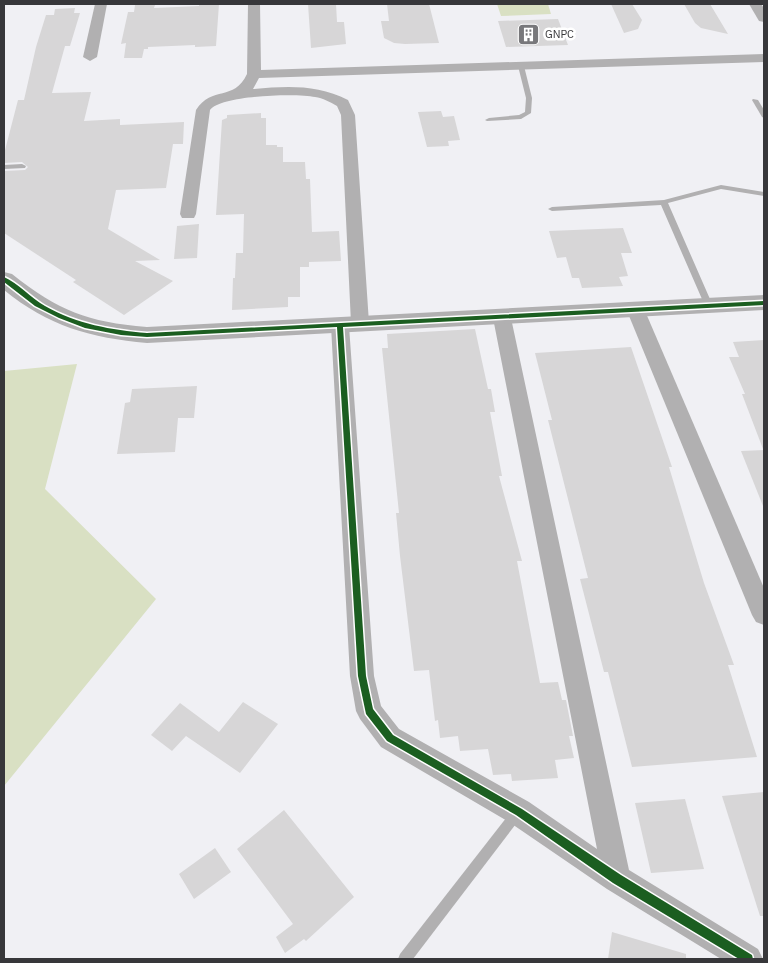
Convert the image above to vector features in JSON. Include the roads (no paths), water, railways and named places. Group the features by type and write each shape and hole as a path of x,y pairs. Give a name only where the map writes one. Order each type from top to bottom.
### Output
{"street":[{"path":"90,57 101,4"},
{"path":"237,95 249,86 254,74 254,4"},
{"path":"755,4 764,18"},
{"path":"254,74 764,58"},
{"path":"188,214 204,110 207,104 215,99 237,95 301,91 323,93 343,103 348,115 350,325 362,676 369,712 390,738 519,812 617,879 748,959"},
{"path":"4,279 48,311 106,332 147,335 764,303"},
{"path":"636,311 764,615"},
{"path":"502,318 617,879"}],"lane":[{"path":"489,120 521,117 528,113 529,98 521,66"},
{"path":"755,100 764,116"},
{"path":"4,167 22,166"},
{"path":"552,209 664,202 721,187 764,194"},
{"path":"664,202 709,306"},
{"path":"404,959 519,812"}],"place":[{"name":"GNPC","path":"529,34"}]}
